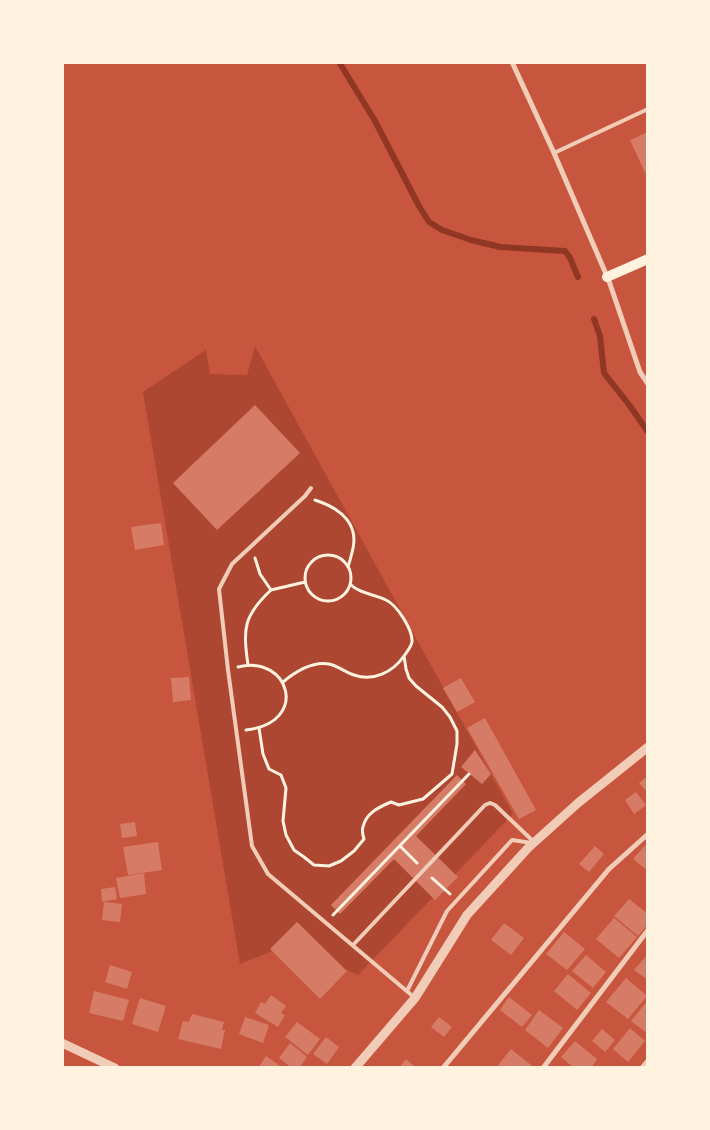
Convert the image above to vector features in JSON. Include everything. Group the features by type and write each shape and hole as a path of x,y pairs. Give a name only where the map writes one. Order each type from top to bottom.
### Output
{"main road":[{"path":"607,277 648,259"}],"street":[{"path":"512,62 554,153 607,277 640,372 648,384"},
{"path":"355,1068 415,998 467,915 528,848 578,803 648,747"},
{"path":"443,1068 609,869 648,834"},
{"path":"543,1068 648,930"},
{"path":"62,1043 115,1068"},
{"path":"642,1068 648,1061"}],"lane":[{"path":"554,153 648,109"},
{"path":"311,488 232,564 219,589 252,846 268,874 415,998"},
{"path":"353,945 485,805 490,803 495,805 535,843"},
{"path":"407,991 447,911 512,840 535,843"}],"path":[{"path":"304,496 329,504 346,519 353,532 353,547 348,568"},
{"path":"252,545 260,574 271,590"},
{"path":"326,556 340,559 348,568 350,577 350,584 346,592 341,597 326,601 312,595 305,582 305,574 312,562 326,556"},
{"path":"248,664 245,639 246,625 259,601 271,590 305,582"},
{"path":"283,682 295,672 317,664 329,664 353,675 366,678 391,670 409,650 412,641 410,630 395,605 386,599 353,588 350,584"},
{"path":"259,728 263,754 269,769 281,775 286,788 283,821 286,835 294,850 314,865 329,866 354,851 364,840 362,828 368,816 374,810 391,802 399,805 423,800 452,774 458,744 457,731 442,707 409,678 404,656"},
{"path":"228,670 248,664 268,669 277,674 283,682 286,692 286,702 283,711 277,719 259,728 237,731"},
{"path":"325,922 470,774"}],"shaded area":[{"path":"255,346 513,814 358,975 290,944 240,964 143,392 206,350 210,374 247,375"}],"building":[{"path":"648,132 648,179 630,140"},
{"path":"255,405 300,453 217,530 173,483"},
{"path":"161,523 164,545 135,550 131,527"},
{"path":"189,677 191,700 173,702 171,678"},
{"path":"461,678 475,702 457,712 443,688"},
{"path":"485,718 536,810 519,819 467,728"},
{"path":"475,750 491,774 482,784 461,767"},
{"path":"457,775 466,784 416,836 458,877 435,900 394,859 340,914 331,905"},
{"path":"648,776 648,793 639,783"},
{"path":"636,792 646,805 634,814 625,800"},
{"path":"135,822 137,836 122,838 120,824"},
{"path":"158,842 162,870 128,875 123,847"},
{"path":"648,842 648,871 633,859"},
{"path":"595,846 604,854 589,872 579,864"},
{"path":"144,873 146,894 120,898 116,878"},
{"path":"115,887 117,899 102,902 101,889"},
{"path":"629,899 648,914 648,924 638,936 614,916"},
{"path":"104,902 122,904 120,922 102,920"},
{"path":"614,918 637,937 619,958 596,939"},
{"path":"297,922 347,971 320,999 270,949"},
{"path":"504,923 524,938 511,955 491,940"},
{"path":"564,932 585,949 567,970 546,954"},
{"path":"648,954 648,980 634,970"},
{"path":"586,955 606,972 593,988 572,971"},
{"path":"110,965 132,972 127,989 105,982"},
{"path":"568,974 591,993 577,1010 554,991"},
{"path":"626,978 647,996 628,1019 606,1002"},
{"path":"94,991 129,1000 123,1021 89,1013"},
{"path":"271,995 286,1006 281,1013 285,1015 278,1027 255,1013 261,1002 265,1004"},
{"path":"509,997 532,1015 522,1027 500,1010"},
{"path":"140,998 166,1006 158,1032 132,1024"},
{"path":"648,1000 648,1034 631,1021"},
{"path":"539,1010 563,1028 548,1048 525,1030"},
{"path":"192,1014 224,1022 222,1030 225,1030 221,1049 178,1039 183,1021 189,1022"},
{"path":"245,1017 269,1025 263,1043 239,1034"},
{"path":"439,1017 452,1027 444,1037 431,1027"},
{"path":"297,1022 320,1039 308,1055 285,1037"},
{"path":"630,1028 645,1041 628,1062 613,1049"},
{"path":"602,1029 615,1040 605,1052 592,1041"},
{"path":"326,1037 339,1047 327,1064 313,1054"},
{"path":"575,1041 597,1059 591,1068 574,1068 561,1057"},
{"path":"290,1043 307,1057 299,1068 292,1068 279,1058"},
{"path":"511,1049 531,1065 529,1068 501,1068 498,1065"},
{"path":"266,1056 283,1068 258,1068"},
{"path":"406,1059 416,1068 399,1068"}],"waterway":[{"path":"339,62 375,121 429,222 442,230 500,247 565,251 578,277"},
{"path":"594,319 600,336 604,373 648,432"}]}
